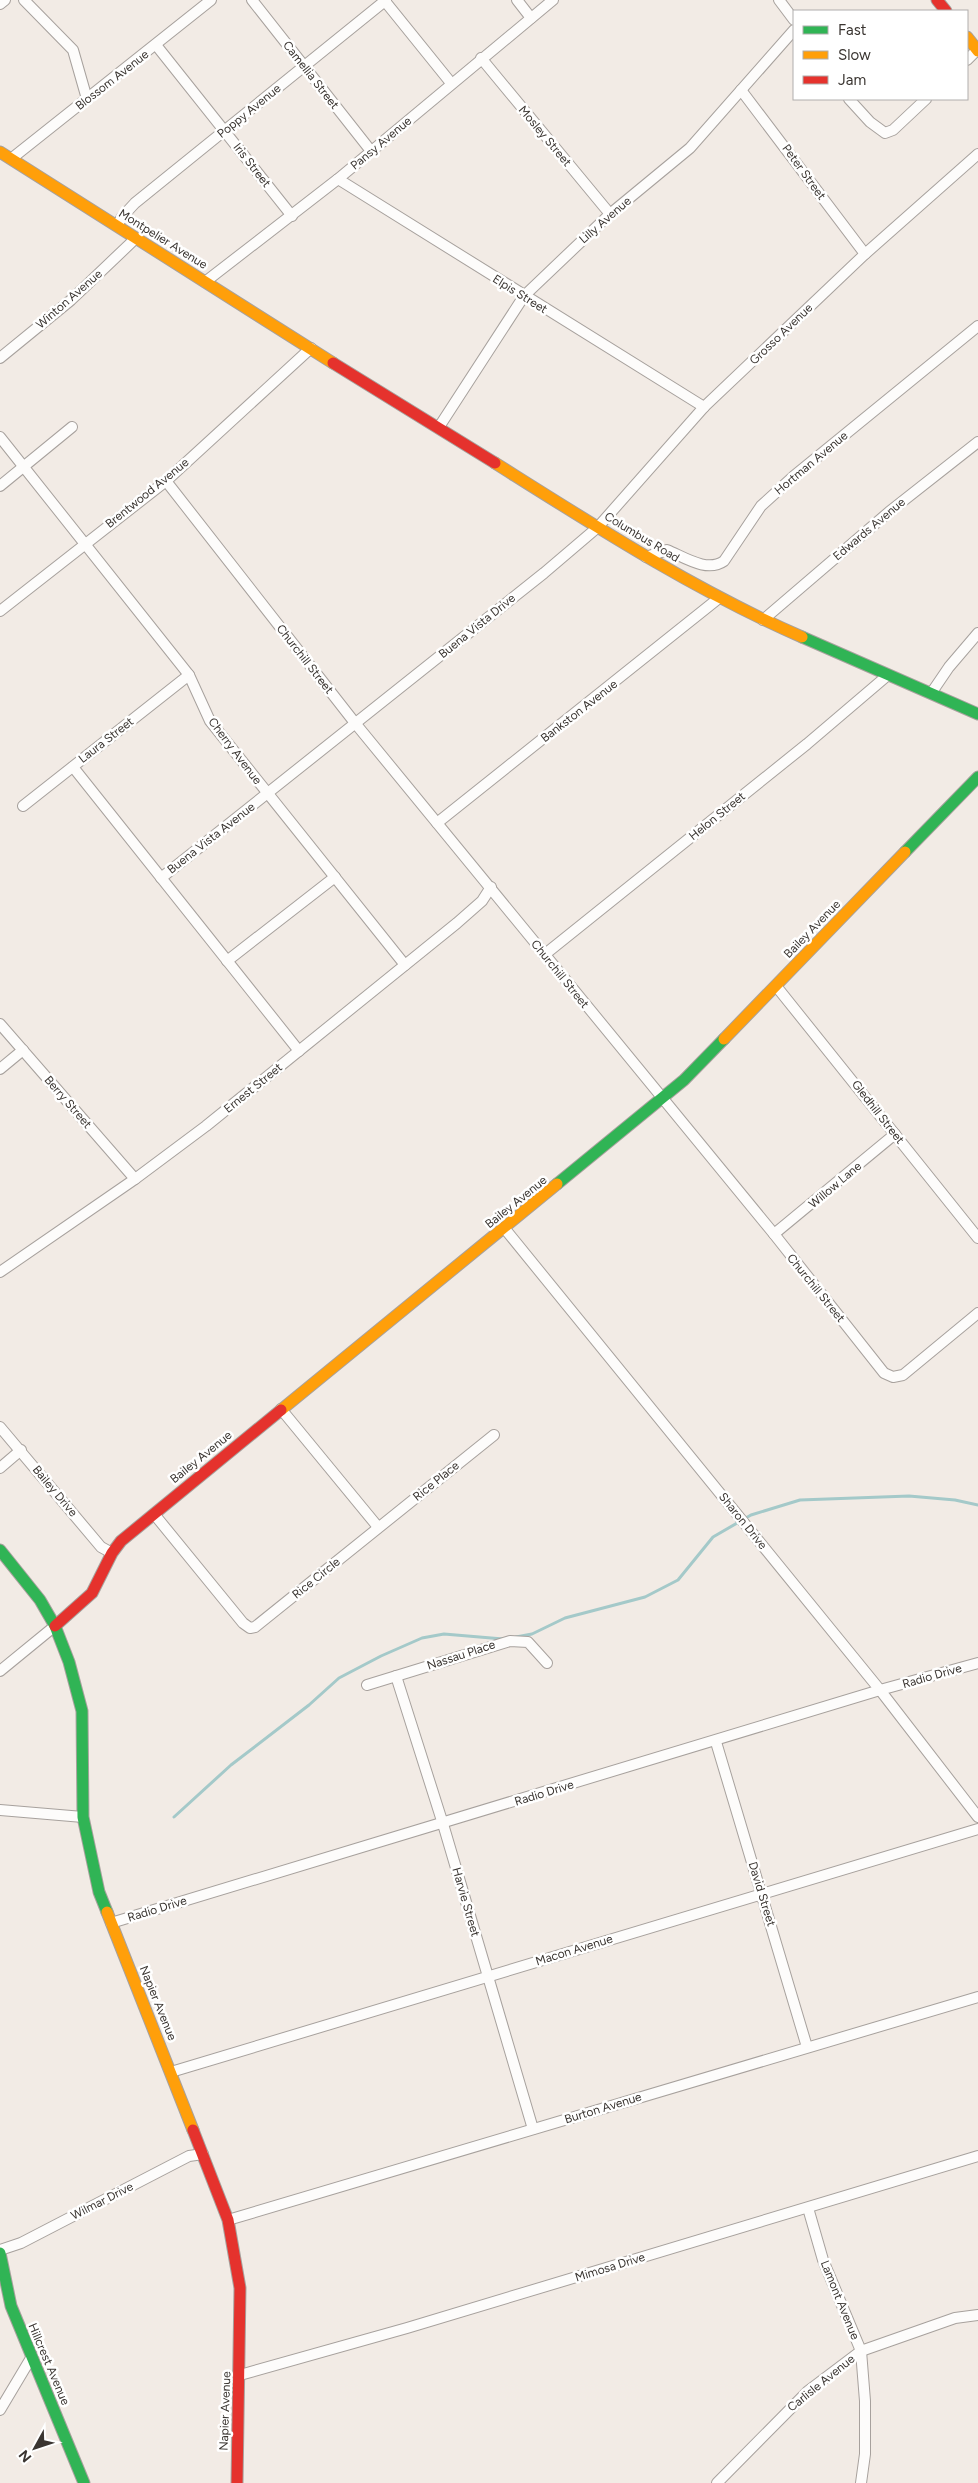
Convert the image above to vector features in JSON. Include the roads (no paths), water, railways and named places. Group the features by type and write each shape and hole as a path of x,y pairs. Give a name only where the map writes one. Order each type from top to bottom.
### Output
{"street":[{"path":"0,4 5,0"},
{"path":"24,0 73,50 88,99"},
{"name":"Blossom Avenue","path":"11,159 211,0"},
{"name":"Camellia Street","path":"252,0 370,151"},
{"path":"385,0 451,83"},
{"name":"Poppy Avenue","path":"118,226 122,217 135,203 385,0"},
{"path":"517,0 531,18"},
{"name":"Pansy Avenue","path":"205,282 292,216 553,0"},
{"path":"779,0 793,19"},
{"path":"937,0 945,10"},
{"name":"Lilly Avenue","path":"439,427 524,296 610,214 690,148 793,31"},
{"path":"968,38 978,50 968,59"},
{"name":"Iris Street","path":"156,45 292,216"},
{"name":"Mosley Street","path":"481,58 610,214"},
{"name":"Peter Street","path":"741,90 865,254"},
{"path":"850,100 870,122 885,133 893,130 925,100"},
{"name":"Montpelier Avenue","path":"0,152 235,302 311,348"},
{"name":"Grosso Avenue","path":"598,527 704,407 865,254 978,154"},
{"name":"Elpis Street","path":"338,178 704,407"},
{"name":"Winton Avenue","path":"0,358 71,300 136,238"},
{"name":"Hortman Avenue","path":"646,557 667,550 709,567 717,566 724,561 761,506 794,476 978,326"},
{"name":"Columbus Road","path":"311,348 646,557 719,598 763,620 888,675 932,692 978,714"},
{"name":"Brentwood Avenue","path":"0,611 166,481 311,348"},
{"path":"0,486 72,426"},
{"name":"Cherry Avenue","path":"0,437 189,675 210,721 405,965"},
{"name":"Edwards Avenue","path":"763,620 889,512 978,442"},
{"name":"Churchill Street","path":"166,481 355,723 774,1234 884,1373 893,1377 903,1375 978,1313"},
{"name":"Buena Vista Drive","path":"355,723 598,527"},
{"name":"Bankston Avenue","path":"437,823 719,598"},
{"path":"932,692 949,667 978,633"},
{"name":"Laura Street","path":"23,806 189,675"},
{"name":"Helon Street","path":"544,955 807,744 888,675"},
{"name":"Buena Vista Avenue","path":"160,878 355,723"},
{"path":"73,767 298,1051"},
{"name":"Bailey Avenue","path":"56,1626 92,1593 112,1554 121,1541 505,1229 684,1080 978,777"},
{"path":"227,961 335,877"},
{"name":"Ernest Street","path":"0,1272 135,1179 206,1126 482,901 491,887"},
{"name":"Gledhill Street","path":"776,986 978,1238"},
{"name":"Berry Street","path":"0,1024 135,1179"},
{"path":"0,1069 23,1050"},
{"name":"Willow Lane","path":"774,1234 896,1134"},
{"name":"Sharon Drive","path":"505,1229 880,1690 978,1817"},
{"path":"281,1410 378,1527"},
{"name":"Bailey Drive","path":"0,1427 101,1547 112,1554"},
{"name":"Rice Place","path":"378,1527 494,1435"},
{"path":"0,1468 21,1450"},
{"name":"Rice Circle","path":"154,1514 250,1628 267,1618 378,1527"},
{"name":"Napier Avenue","path":"0,1550 40,1600 56,1626 70,1662 82,1710 83,1817 99,1892 228,2220 240,2288 237,2483"},
{"path":"0,1671 56,1626"},
{"name":"Nassau Place","path":"367,1685 510,1641 528,1642 547,1663"},
{"name":"Radio Drive","path":"111,1923 716,1742 880,1690 978,1663"},
{"name":"Harvie Street","path":"396,1676 443,1824 534,2129"},
{"name":"David Street","path":"716,1742 807,2047"},
{"path":"0,1810 83,1817"},
{"name":"Macon Avenue","path":"171,2072 978,1829"},
{"name":"Burton Avenue","path":"228,2220 978,1997"},
{"name":"Wilmar Drive","path":"0,2251 21,2243 189,2156 203,2154"},
{"name":"Mimosa Drive","path":"240,2375 407,2328 978,2156"},
{"name":"Lamont Avenue","path":"808,2208 823,2260 861,2351 865,2401 865,2454 861,2483"},
{"name":"Hillcrest Avenue","path":"0,2251 11,2306 84,2483"},
{"name":"Carlisle Avenue","path":"717,2483 808,2391 861,2351 956,2318 978,2315"},
{"path":"0,2410 31,2358"}],"waterway":[{"path":"516,1637 532,1634 565,1618 645,1597 678,1580 713,1537 751,1515 800,1500 909,1496 955,1500 978,1505"},
{"path":"174,1817 231,1765 309,1705 339,1678 381,1656 422,1638 444,1634 503,1639"}]}
